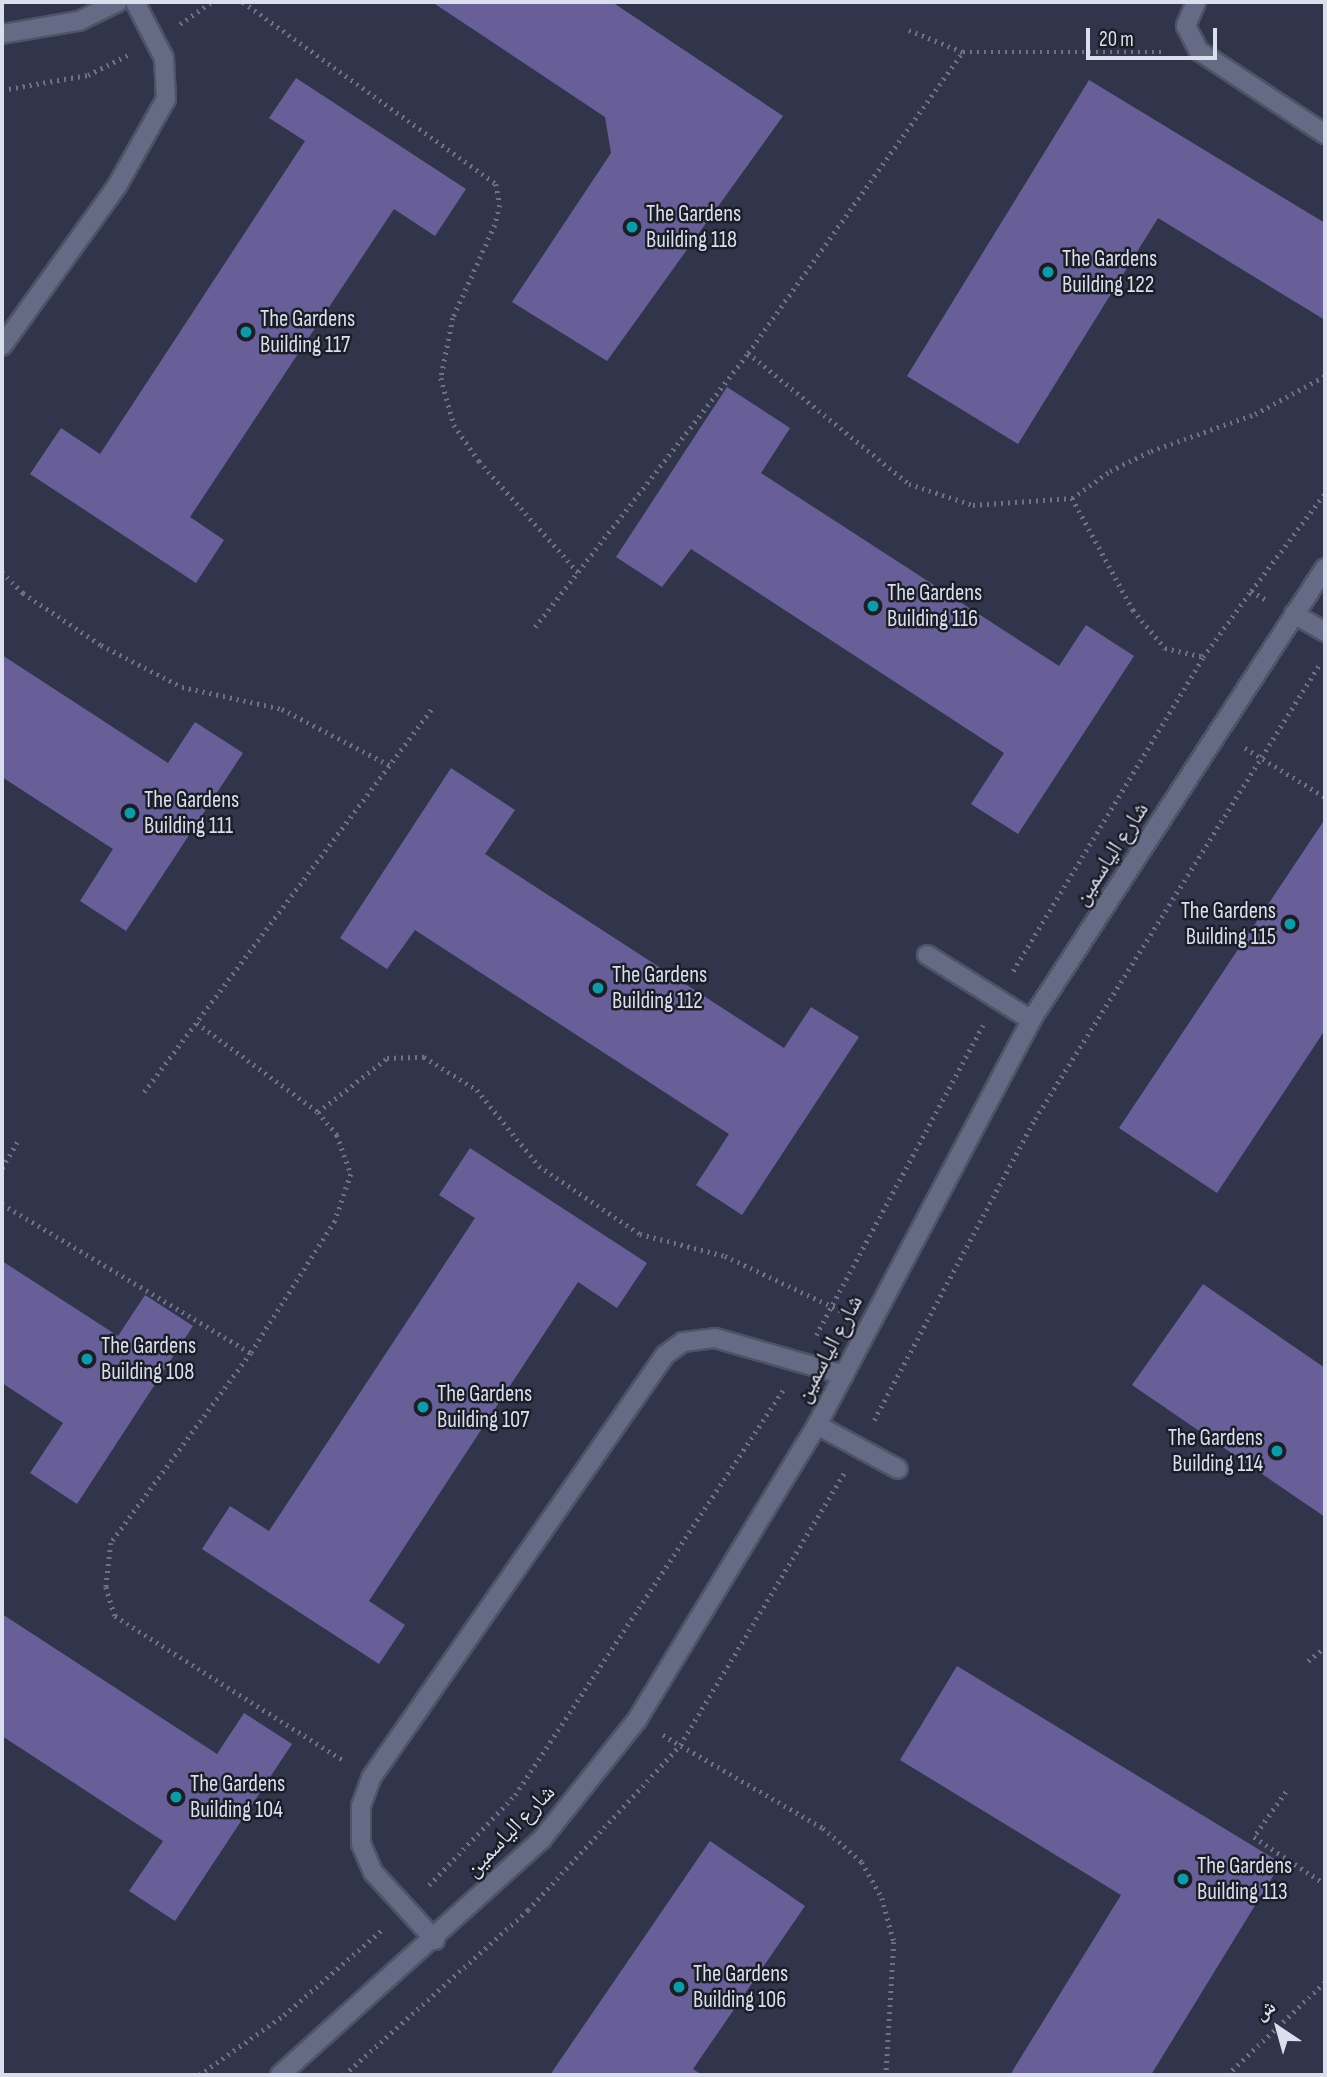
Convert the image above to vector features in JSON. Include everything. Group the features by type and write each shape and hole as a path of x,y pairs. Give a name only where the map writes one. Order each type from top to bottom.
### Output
{"street":[{"path":"2,34 79,21 118,2"},
{"path":"2,346 146,139 166,99 164,58 135,2"},
{"path":"1196,2 1186,26 1199,51 1325,134"},
{"name":"شارع الياسمين","path":"280,2075 435,1940 542,1839 637,1720 817,1425 1031,1020 1325,568"},
{"path":"1294,614 1325,632"},
{"path":"927,955 1031,1020"},
{"path":"435,1940 373,1872 361,1844 362,1806 370,1778 665,1355 683,1342 707,1338 844,1375"},
{"path":"817,1425 898,1469"}],"path":[{"path":"2,90 88,75 156,42 211,2"},
{"path":"243,2 496,184 500,205 495,225 453,318 441,378 454,425 479,461 578,572"},
{"path":"909,30 963,52 1199,51"},
{"path":"535,627 748,353 963,52"},
{"path":"748,353 909,484 973,505 1072,498 1141,456 1255,414 1325,376"},
{"path":"199,2075 284,2015 406,1908 515,1795 801,1363 996,999 1203,657 1325,493"},
{"path":"1072,498 1133,610 1165,648 1203,657"},
{"path":"2,572 23,593 101,645 182,687 282,709 389,765"},
{"path":"1251,591 1294,614"},
{"path":"144,1093 433,707"},
{"path":"1220,733 1325,797"},
{"path":"197,1023 318,1112 337,1135 351,1174 335,1221 251,1353 111,1543 106,1587 115,1616 370,1778"},
{"path":"318,1112 387,1058 424,1057 477,1090 539,1166 640,1234 725,1256 870,1325"},
{"path":"2,1168 17,1142"},
{"path":"2,1204 251,1353"},
{"path":"1308,1661 1325,1647"},
{"path":"637,1720 823,1828 862,1862 882,1898 894,1942 886,2075"},
{"path":"1286,1792 1254,1837 1325,1884"},
{"path":"1227,2075 1325,1982"}],"building":[{"name":"The Gardens Building 118","path":"432,2 612,2 783,116 607,361 512,302 611,153 605,117"},
{"name":"The Gardens Building 117","path":"296,78 466,189 435,236 394,209 190,517 224,540 196,583 30,474 61,428 100,454 305,141 269,118"},
{"name":"The Gardens Building 122","path":"1089,80 1325,223 1325,320 1158,218 1018,444 907,376"},
{"name":"The Gardens Building 116","path":"727,387 790,428 761,473 1059,666 1086,625 1134,656 1018,834 971,804 1004,753 691,549 662,587 616,557"},
{"name":"The Gardens Building 111","path":"2,655 168,763 195,722 243,753 126,931 80,901 113,849 2,777"},
{"name":"The Gardens Building 112","path":"451,768 515,810 485,854 784,1048 811,1007 859,1037 742,1215 696,1185 729,1134 415,930 387,969 340,938"},
{"name":"The Gardens Building 115","path":"1325,819 1325,1030 1217,1193 1119,1128"},
{"name":"The Gardens Building 107","path":"470,1148 647,1263 617,1308 578,1282 369,1601 405,1625 379,1664 202,1549 230,1506 269,1531 475,1218 439,1195"},
{"name":"The Gardens Building 108","path":"2,1261 118,1336 145,1295 193,1326 77,1504 30,1473 63,1423 2,1383"},
{"name":"The Gardens Building 114","path":"1203,1284 1325,1368 1325,1517 1132,1385"},
{"name":"The Gardens Building 104","path":"2,1614 217,1754 244,1713 292,1744 175,1921 129,1891 163,1841 2,1736"},
{"name":"The Gardens Building 113","path":"957,1666 1281,1863 1151,2075 1010,2075 1121,1895 900,1760"},
{"name":"The Gardens Building 106","path":"710,1841 805,1906 693,2069 702,2075 550,2075"}],"place":[{"name":"The Gardens Building 118","path":"632,227"},
{"name":"The Gardens Building 122","path":"1048,272"},
{"name":"The Gardens Building 117","path":"246,332"},
{"name":"The Gardens Building 116","path":"873,606"},
{"name":"The Gardens Building 111","path":"130,813"},
{"name":"The Gardens Building 115","path":"1290,924"},
{"name":"The Gardens Building 112","path":"598,988"},
{"name":"The Gardens Building 108","path":"87,1359"},
{"name":"The Gardens Building 107","path":"423,1407"},
{"name":"The Gardens Building 114","path":"1277,1451"},
{"name":"The Gardens Building 104","path":"176,1797"},
{"name":"The Gardens Building 113","path":"1183,1879"},
{"name":"The Gardens Building 106","path":"679,1987"}]}
